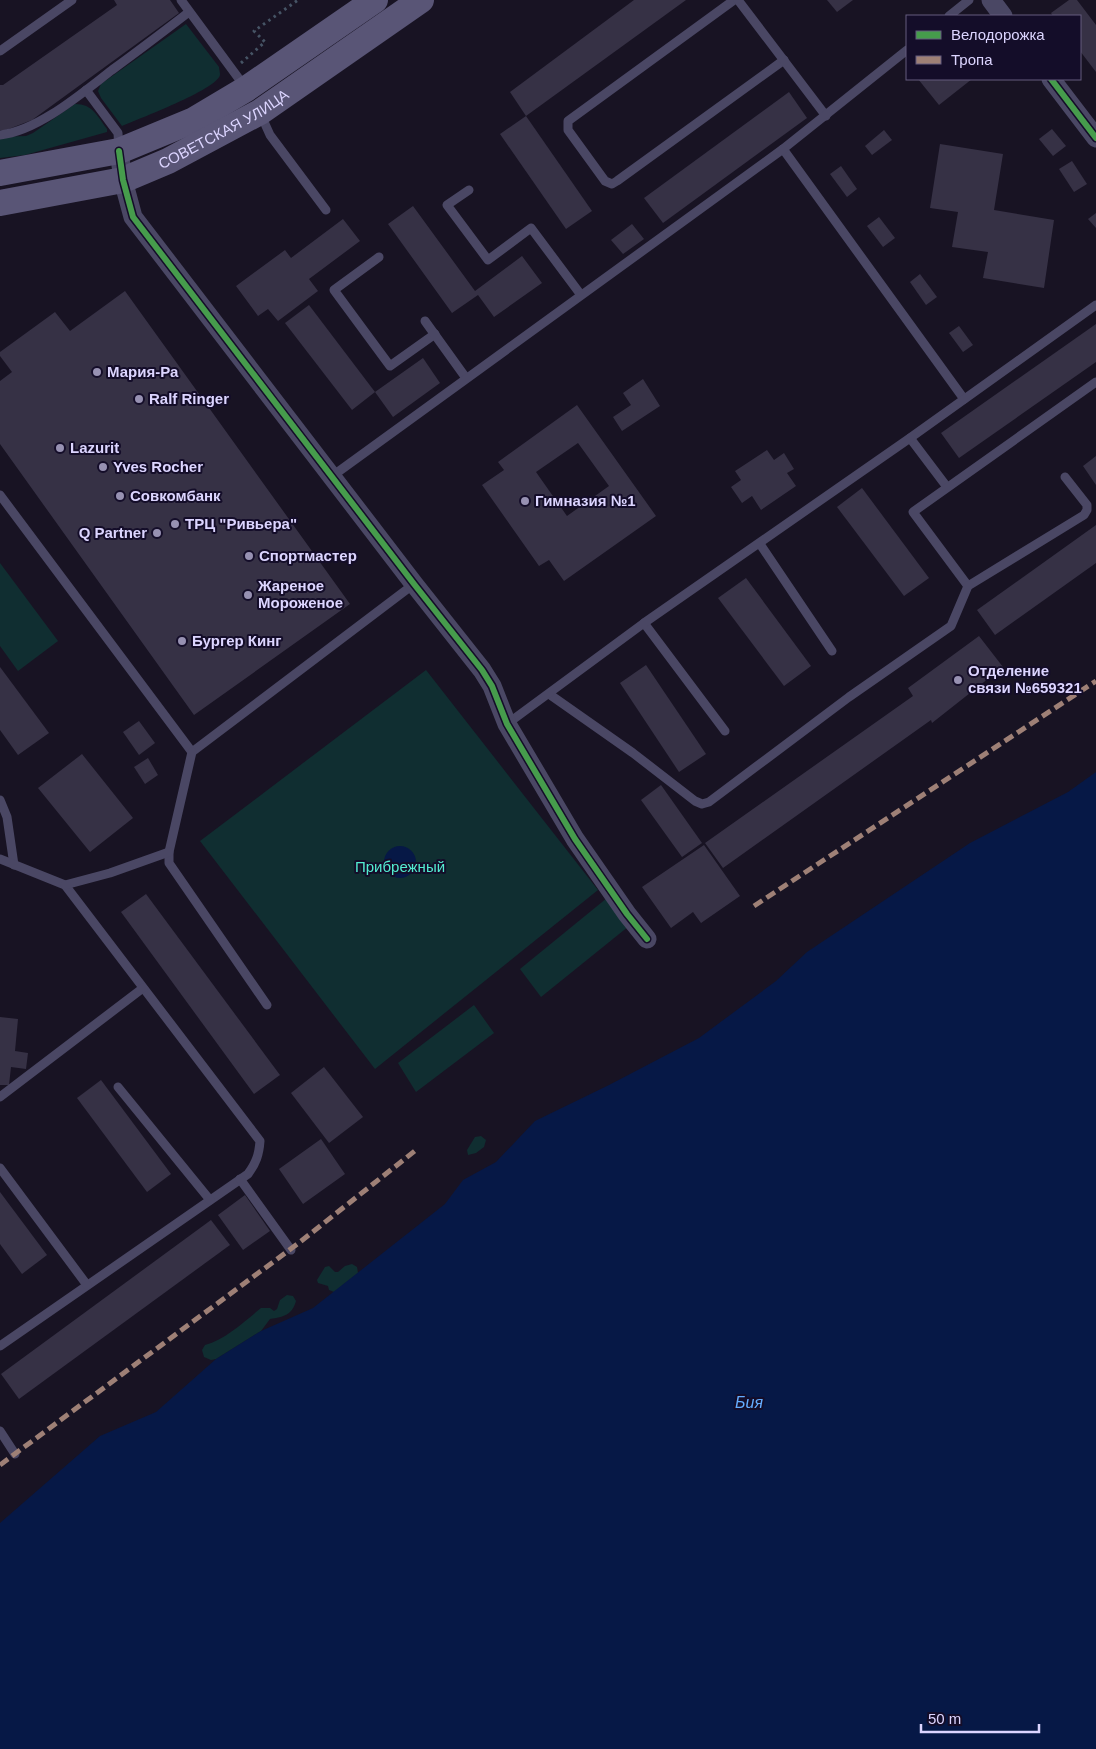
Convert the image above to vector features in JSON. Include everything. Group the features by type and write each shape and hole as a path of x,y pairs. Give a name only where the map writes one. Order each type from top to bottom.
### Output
{"main road":[{"name":"СОВЕТСКАЯ УЛИЦА","path":"0,173 119,151 194,120 239,80 375,0"},
{"name":"СОВЕТСКАЯ УЛИЦА","path":"0,202 123,180 168,161 260,112 421,0"},
{"path":"239,80 260,112"}],"street":[{"path":"991,0 1002,15"},
{"path":"1052,80 1096,138"},
{"path":"119,151 123,180 133,217 331,477 482,670 492,686 507,724 574,840 647,939"}],"lane":[{"path":"0,51 72,0"},
{"path":"181,0 239,80"},
{"path":"784,60 612,184 605,181 568,130 568,121 736,0 784,60 826,116"},
{"path":"950,15 969,0"},
{"path":"0,135 21,131 37,123 86,90 189,12"},
{"path":"331,477 783,149 906,51"},
{"path":"86,90 118,133 119,151"},
{"path":"260,112 270,135 326,210"},
{"path":"783,149 964,399"},
{"path":"469,190 447,205 488,260 531,228 581,295"},
{"path":"379,257 334,290 390,366 435,334"},
{"path":"507,724 644,623 760,544 1096,305"},
{"path":"426,321 466,378"},
{"path":"968,586 913,512 1096,382"},
{"path":"910,438 947,487"},
{"path":"549,694 633,753 694,801 702,804 709,802 850,697 951,626 968,586 1084,514 1087,510 1087,505 1065,477"},
{"path":"0,495 192,752"},
{"path":"760,544 832,651"},
{"path":"267,1005 169,863 169,852 192,752 414,584"},
{"path":"644,623 726,732"},
{"path":"0,800 7,817 14,865"},
{"path":"64,885 110,873 169,852"},
{"path":"0,859 64,885 260,1141 260,1153 256,1164 248,1174 0,1346"},
{"path":"0,1097 143,988"},
{"path":"118,1087 210,1200"},
{"path":"0,1168 87,1284"},
{"path":"240,1179 291,1250"},
{"path":"0,1431 15,1454"}],"path":[{"path":"239,80 265,42 254,31 298,0"}],"green space":[{"path":"186,24 219,67 220,75 215,81 191,96 122,126 101,98 98,91 101,84"},
{"path":"75,104 90,108 107,129 107,132 25,155 0,158 0,137 26,136 33,133"},
{"path":"0,563 58,641 18,671 0,646"},
{"name":"Прибрежный","path":"426,670 598,890 375,1069 200,841"},
{"path":"607,898 629,926 541,997 520,969"},
{"path":"474,1005 494,1033 416,1092 398,1063"},
{"path":"481,1136 486,1140 484,1147 476,1153 468,1155 467,1150 475,1137"},
{"path":"352,1264 357,1267 358,1273 334,1292 329,1290 328,1286 318,1283 317,1280 325,1267 329,1266 335,1272 338,1272 345,1266"},
{"path":"287,1295 293,1296 296,1301 290,1312 270,1319 261,1331 216,1359 211,1360 204,1357 202,1350 205,1345 228,1334 261,1308 270,1308 274,1311 277,1309 280,1300"}],"water":[{"name":"Бия","path":"1096,772 1096,1749 0,1749 0,1523 100,1436 156,1412 216,1359 261,1331 313,1308 445,1204 463,1180 496,1162 535,1121 699,1038 776,981 807,952 970,843 1068,792"},
{"path":"400,846 406,847 411,851 415,856 415,868 411,873 406,877 400,878 394,877 389,873 385,868 384,862 385,856 389,851 394,847"}],"building":[{"path":"114,0 170,0 179,13 32,120 6,130 0,130 0,85 3,85 117,5"},
{"path":"634,0 686,0 526,116 510,92"},
{"path":"827,0 853,0 837,12"},
{"path":"1069,0 1077,0 1096,25 1096,72 1081,52 1081,15 1052,15 1051,13"},
{"path":"919,80 971,80 939,105"},
{"path":"789,92 807,118 663,223 644,198"},
{"path":"526,116 592,211 566,229 500,134"},
{"path":"1052,129 1066,146 1053,156 1039,139"},
{"path":"884,130 892,140 872,155 865,146"},
{"path":"940,144 1003,154 994,210 1054,220 1044,288 983,278 988,252 952,247 958,212 930,208"},
{"path":"1072,161 1087,184 1074,192 1059,169"},
{"path":"841,166 857,189 847,197 830,174"},
{"path":"413,206 475,291 522,256 542,283 494,317 478,295 452,313 388,224"},
{"path":"1096,213 1096,228 1088,219"},
{"path":"879,217 895,238 883,247 867,226"},
{"path":"343,219 360,241 309,279 318,291 278,321 268,309 258,316 236,286 285,250 291,258"},
{"path":"632,224 644,239 623,254 611,240"},
{"path":"920,274 937,297 926,305 910,282"},
{"name":"ТРЦ \"Ривьера\"","path":"125,291 350,604 194,715 0,444 0,381 12,372 0,356 0,352 55,312 70,331"},
{"path":"309,305 375,392 352,410 285,323"},
{"path":"1096,324 1096,362 959,458 941,433"},
{"path":"959,326 973,345 963,352 949,333"},
{"path":"423,358 440,383 393,417 375,392"},
{"path":"643,379 660,406 622,431 613,417 631,405 623,393"},
{"name":"Гимназия №1","path":"577,405 656,516 564,581 549,560 539,566 482,485 504,470 498,462","holes":["578,443 609,486 567,516 536,472"]},
{"path":"767,450 774,460 784,453 794,469 787,473 796,486 761,510 752,496 742,503 731,487 741,480 735,471"},
{"path":"1096,456 1096,485 1083,466"},
{"path":"862,488 929,578 904,596 837,507"},
{"path":"1096,525 1096,563 995,635 977,610"},
{"path":"746,578 811,666 784,686 718,598"},
{"path":"979,636 1003,667 932,723 931,720 723,868 705,843 913,696 908,688"},
{"path":"646,665 706,754 679,772 620,683"},
{"path":"0,667 49,733 18,755 0,730"},
{"path":"139,721 155,743 139,755 123,732"},
{"path":"82,754 133,818 90,852 38,788"},
{"path":"148,758 158,775 145,784 134,767"},
{"path":"661,785 702,843 682,857 641,800"},
{"path":"704,845 740,896 701,923 693,912 671,928 642,887"},
{"path":"146,894 280,1075 254,1094 121,912"},
{"path":"0,1017 18,1019 15,1051 28,1053 26,1069 11,1067 9,1085 0,1085"},
{"path":"324,1067 363,1117 329,1143 291,1093"},
{"path":"101,1080 171,1174 147,1192 77,1098"},
{"path":"321,1139 345,1174 303,1204 279,1169"},
{"path":"0,1192 47,1255 22,1274 0,1244"},
{"path":"245,1195 270,1231 243,1250 218,1215"},
{"path":"211,1220 230,1245 19,1399 1,1374"}],"marked path":[{"path":"754,906 1096,681"},
{"path":"0,1465 300,1242 416,1150"}],"cycle path":[{"path":"1052,80 1096,138"},
{"path":"119,151 123,180 133,217 482,670 492,686 507,724 575,839 627,914 647,939"}],"place":[{"name":"Мария-Ра","path":"97,372"},
{"name":"Ralf Ringer","path":"139,399"},
{"name":"Lazurit","path":"60,448"},
{"name":"Yves Rocher","path":"103,467"},
{"name":"Совкомбанк","path":"120,496"},
{"name":"Гимназия №1","path":"525,501"},
{"name":"ТРЦ \"Ривьера\"","path":"175,524"},
{"name":"Q Partner","path":"157,533"},
{"name":"Спортмастер","path":"249,556"},
{"name":"Жареное Мороженое","path":"248,595"},
{"name":"Бургер Кинг","path":"182,641"},
{"name":"Отделение связи №659321","path":"958,680"}]}
